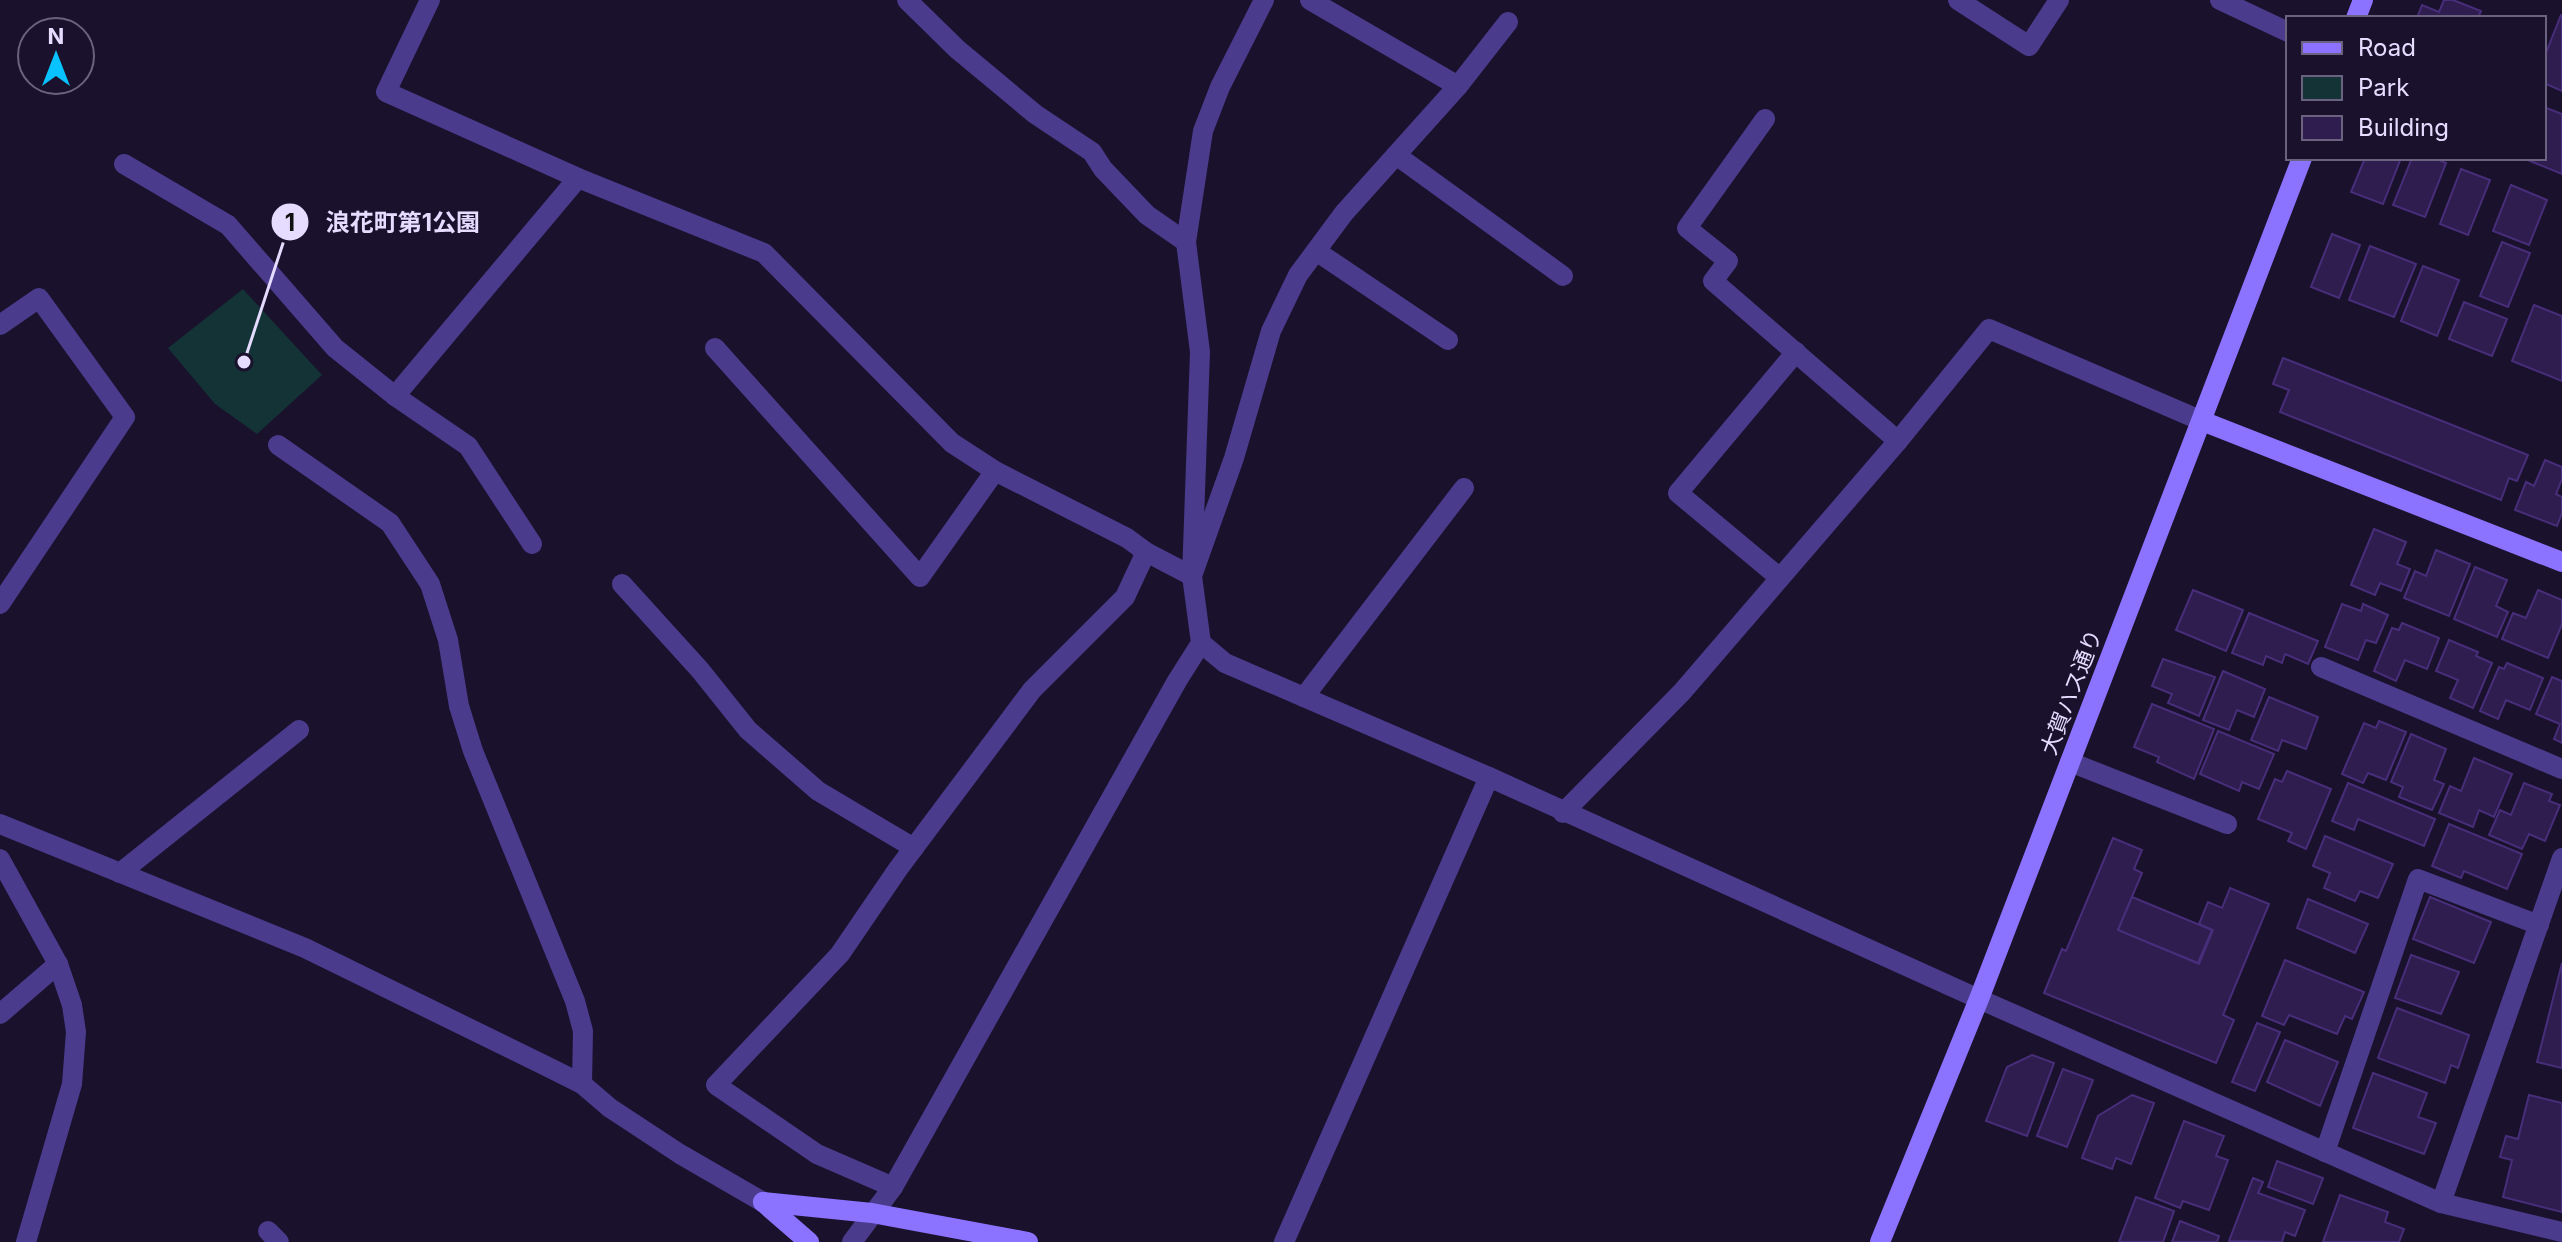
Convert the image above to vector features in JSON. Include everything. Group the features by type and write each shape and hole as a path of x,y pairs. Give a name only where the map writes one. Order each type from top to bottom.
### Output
{"street":[{"path":"430,0 386,92 578,178 764,253 952,443 995,471 1127,538 1146,552 1192,576"},
{"path":"907,0 957,49 1035,114 1092,152 1103,169 1147,215 1186,242"},
{"path":"852,1242 893,1187 1201,643 1192,576 1200,352 1186,242 1203,131 1220,87 1264,0"},
{"path":"1310,0 1458,86"},
{"path":"1958,0 2029,46 2059,0"},
{"path":"2220,0 2286,31"},
{"path":"1192,576 1234,458 1271,331 1298,275 1344,213 1458,86 1508,22"},
{"path":"1765,119 1687,228 1728,261 1713,281 1898,441"},
{"path":"1396,155 1563,276"},
{"name":"大賀ハス通り","path":"1880,1242 1979,999 2301,160"},
{"path":"124,164 228,225 335,348 395,396 468,446 532,544"},
{"path":"395,396 578,178"},
{"path":"1316,251 1448,340"},
{"path":"0,325 39,298 125,417 0,604"},
{"path":"1563,813 1682,692 1898,441 1989,329 2202,421 2562,562"},
{"path":"715,348 920,577 995,471"},
{"path":"1780,578 1678,493 1796,352"},
{"path":"278,445 390,523 430,584 448,640 459,706 473,751 575,1001 583,1031 582,1084"},
{"path":"1304,697 1464,488"},
{"path":"893,1187 817,1154 716,1085 840,954 914,848 1032,690 1125,597 1146,552"},
{"path":"622,584 700,670 748,730 818,791 914,848"},
{"path":"1201,643 1225,663 1489,777 1563,813 2441,1203 2562,1232"},
{"path":"2321,667 2562,769"},
{"path":"120,873 299,730"},
{"path":"2070,762 2227,824"},
{"path":"1284,1242 1489,777"},
{"path":"0,824 305,948 582,1084 610,1108 680,1154 763,1202 809,1242"},
{"path":"2441,1203 2562,858"},
{"path":"0,859 58,964 72,1005 76,1032 72,1084 26,1242"},
{"path":"2325,1152 2418,879 2539,925"},
{"path":"0,1014 58,964"},
{"path":"763,1202 872,1213 1028,1242"}],"green space":[{"path":"243,289 322,375 257,434 215,404 168,348"}],"building":[{"path":"2444,0 2453,0 2481,11 2479,16 2418,16 2422,5 2439,12"},
{"path":"2562,15 2562,91 2546,84 2546,53"},
{"path":"2546,108 2562,114 2562,174 2528,160 2546,160"},
{"path":"2364,160 2400,160 2383,204 2351,192"},
{"path":"2411,160 2439,160 2446,163 2425,217 2393,205"},
{"path":"2461,169 2490,180 2468,235 2440,224"},
{"path":"2511,185 2547,200 2529,245 2493,231"},
{"path":"2332,234 2360,245 2339,298 2311,287"},
{"path":"2502,242 2530,253 2508,307 2480,296"},
{"path":"2370,246 2416,264 2394,317 2349,300"},
{"path":"2423,266 2459,280 2437,336 2401,321"},
{"path":"2464,302 2507,319 2492,356 2449,339"},
{"path":"2534,305 2562,316 2562,381 2512,361"},
{"path":"2283,358 2528,455 2517,481 2509,478 2501,500 2280,412 2289,390 2273,384"},
{"path":"2545,460 2562,467 2562,479 2556,494 2562,497 2562,513 2557,526 2515,510 2526,482 2534,486"},
{"path":"2374,529 2406,542 2397,564 2410,569 2401,591 2380,583 2375,595 2351,585"},
{"path":"2436,550 2470,564 2449,616 2404,598 2415,571 2426,576"},
{"path":"2475,567 2507,580 2496,606 2508,612 2497,637 2454,619"},
{"path":"2193,590 2243,610 2226,651 2176,630"},
{"path":"2538,590 2562,600 2562,624 2548,658 2502,639 2513,613 2526,618"},
{"path":"2342,604 2361,611 2363,604 2388,615 2376,643 2366,640 2358,660 2325,647"},
{"path":"2249,613 2318,641 2308,664 2285,654 2282,663 2266,656 2263,665 2232,653"},
{"path":"2402,623 2439,638 2427,669 2405,660 2396,681 2374,671 2392,628 2399,630"},
{"path":"2449,640 2478,652 2476,656 2492,663 2473,708 2450,698 2458,680 2436,671"},
{"path":"2163,659 2215,677 2199,716 2168,703 2172,694 2152,686"},
{"path":"2507,663 2543,678 2530,710 2506,700 2498,719 2480,711 2499,667 2504,669"},
{"path":"2223,671 2265,689 2254,717 2237,710 2229,730 2203,720"},
{"path":"2552,677 2562,681 2562,743 2554,739 2560,724 2536,714"},
{"path":"2269,697 2318,717 2306,749 2282,740 2278,751 2251,740"},
{"path":"2152,704 2214,729 2194,779 2157,762 2159,757 2134,747"},
{"path":"2379,721 2406,732 2386,780 2368,773 2363,783 2342,774 2364,723 2376,728"},
{"path":"2218,731 2274,754 2259,789 2242,782 2239,791 2200,774"},
{"path":"2411,734 2446,749 2434,780 2444,784 2432,810 2399,797 2403,787 2391,782"},
{"path":"2474,758 2512,774 2494,817 2479,810 2473,827 2439,813 2450,786 2461,791"},
{"path":"2287,771 2331,789 2306,849 2288,841 2292,833 2258,819 2275,779 2282,782"},
{"path":"2348,783 2435,819 2424,846 2358,819 2354,830 2332,821"},
{"path":"2524,783 2552,794 2549,801 2560,805 2545,841 2529,834 2522,849 2489,835 2500,810 2511,815"},
{"path":"2449,824 2522,854 2507,889 2464,871 2461,878 2432,866"},
{"path":"2325,836 2393,864 2378,898 2360,891 2355,901 2324,888 2330,873 2313,866"},
{"path":"2113,838 2142,850 2134,869 2142,873 2118,930 2199,964 2213,930 2199,924 2208,902 2222,908 2230,888 2269,904 2223,1015 2234,1020 2216,1063 2044,993 2062,949 2066,951"},
{"path":"2132,897 2212,930 2198,963 2118,930"},
{"path":"2430,897 2491,922 2474,963 2413,939"},
{"path":"2308,899 2368,924 2355,953 2297,928"},
{"path":"2411,955 2459,972 2441,1014 2395,998"},
{"path":"2285,960 2364,992 2352,1019 2345,1016 2337,1034 2289,1015 2284,1025 2262,1016"},
{"path":"2562,963 2562,1068 2537,1062"},
{"path":"2397,1008 2469,1035 2458,1068 2451,1065 2445,1083 2378,1058"},
{"path":"2257,1023 2280,1032 2255,1091 2232,1082"},
{"path":"2285,1040 2338,1062 2320,1106 2267,1082"},
{"path":"2032,1055 2054,1063 2027,1136 1986,1121 2007,1067"},
{"path":"2063,1069 2093,1080 2067,1147 2037,1136"},
{"path":"2373,1073 2427,1093 2418,1117 2436,1123 2424,1154 2353,1128"},
{"path":"2132,1095 2154,1103 2131,1164 2116,1158 2112,1169 2082,1158 2098,1116"},
{"path":"2529,1095 2562,1103 2562,1212 2503,1197 2512,1160 2500,1157 2506,1136 2518,1139"},
{"path":"2184,1121 2224,1136 2216,1156 2228,1160 2209,1210 2183,1201 2180,1208 2155,1198"},
{"path":"2277,1161 2323,1178 2313,1204 2268,1187"},
{"path":"2253,1178 2263,1182 2258,1193 2305,1210 2295,1236 2285,1232 2282,1242 2229,1241"},
{"path":"2340,1195 2388,1212 2385,1222 2404,1229 2399,1242 2323,1242"},
{"path":"2136,1197 2174,1211 2163,1242 2119,1242"},
{"path":"2180,1221 2219,1236 2217,1242 2172,1242"}],"place":[{"name":"浪花町第1公園","path":"244,362"}]}
